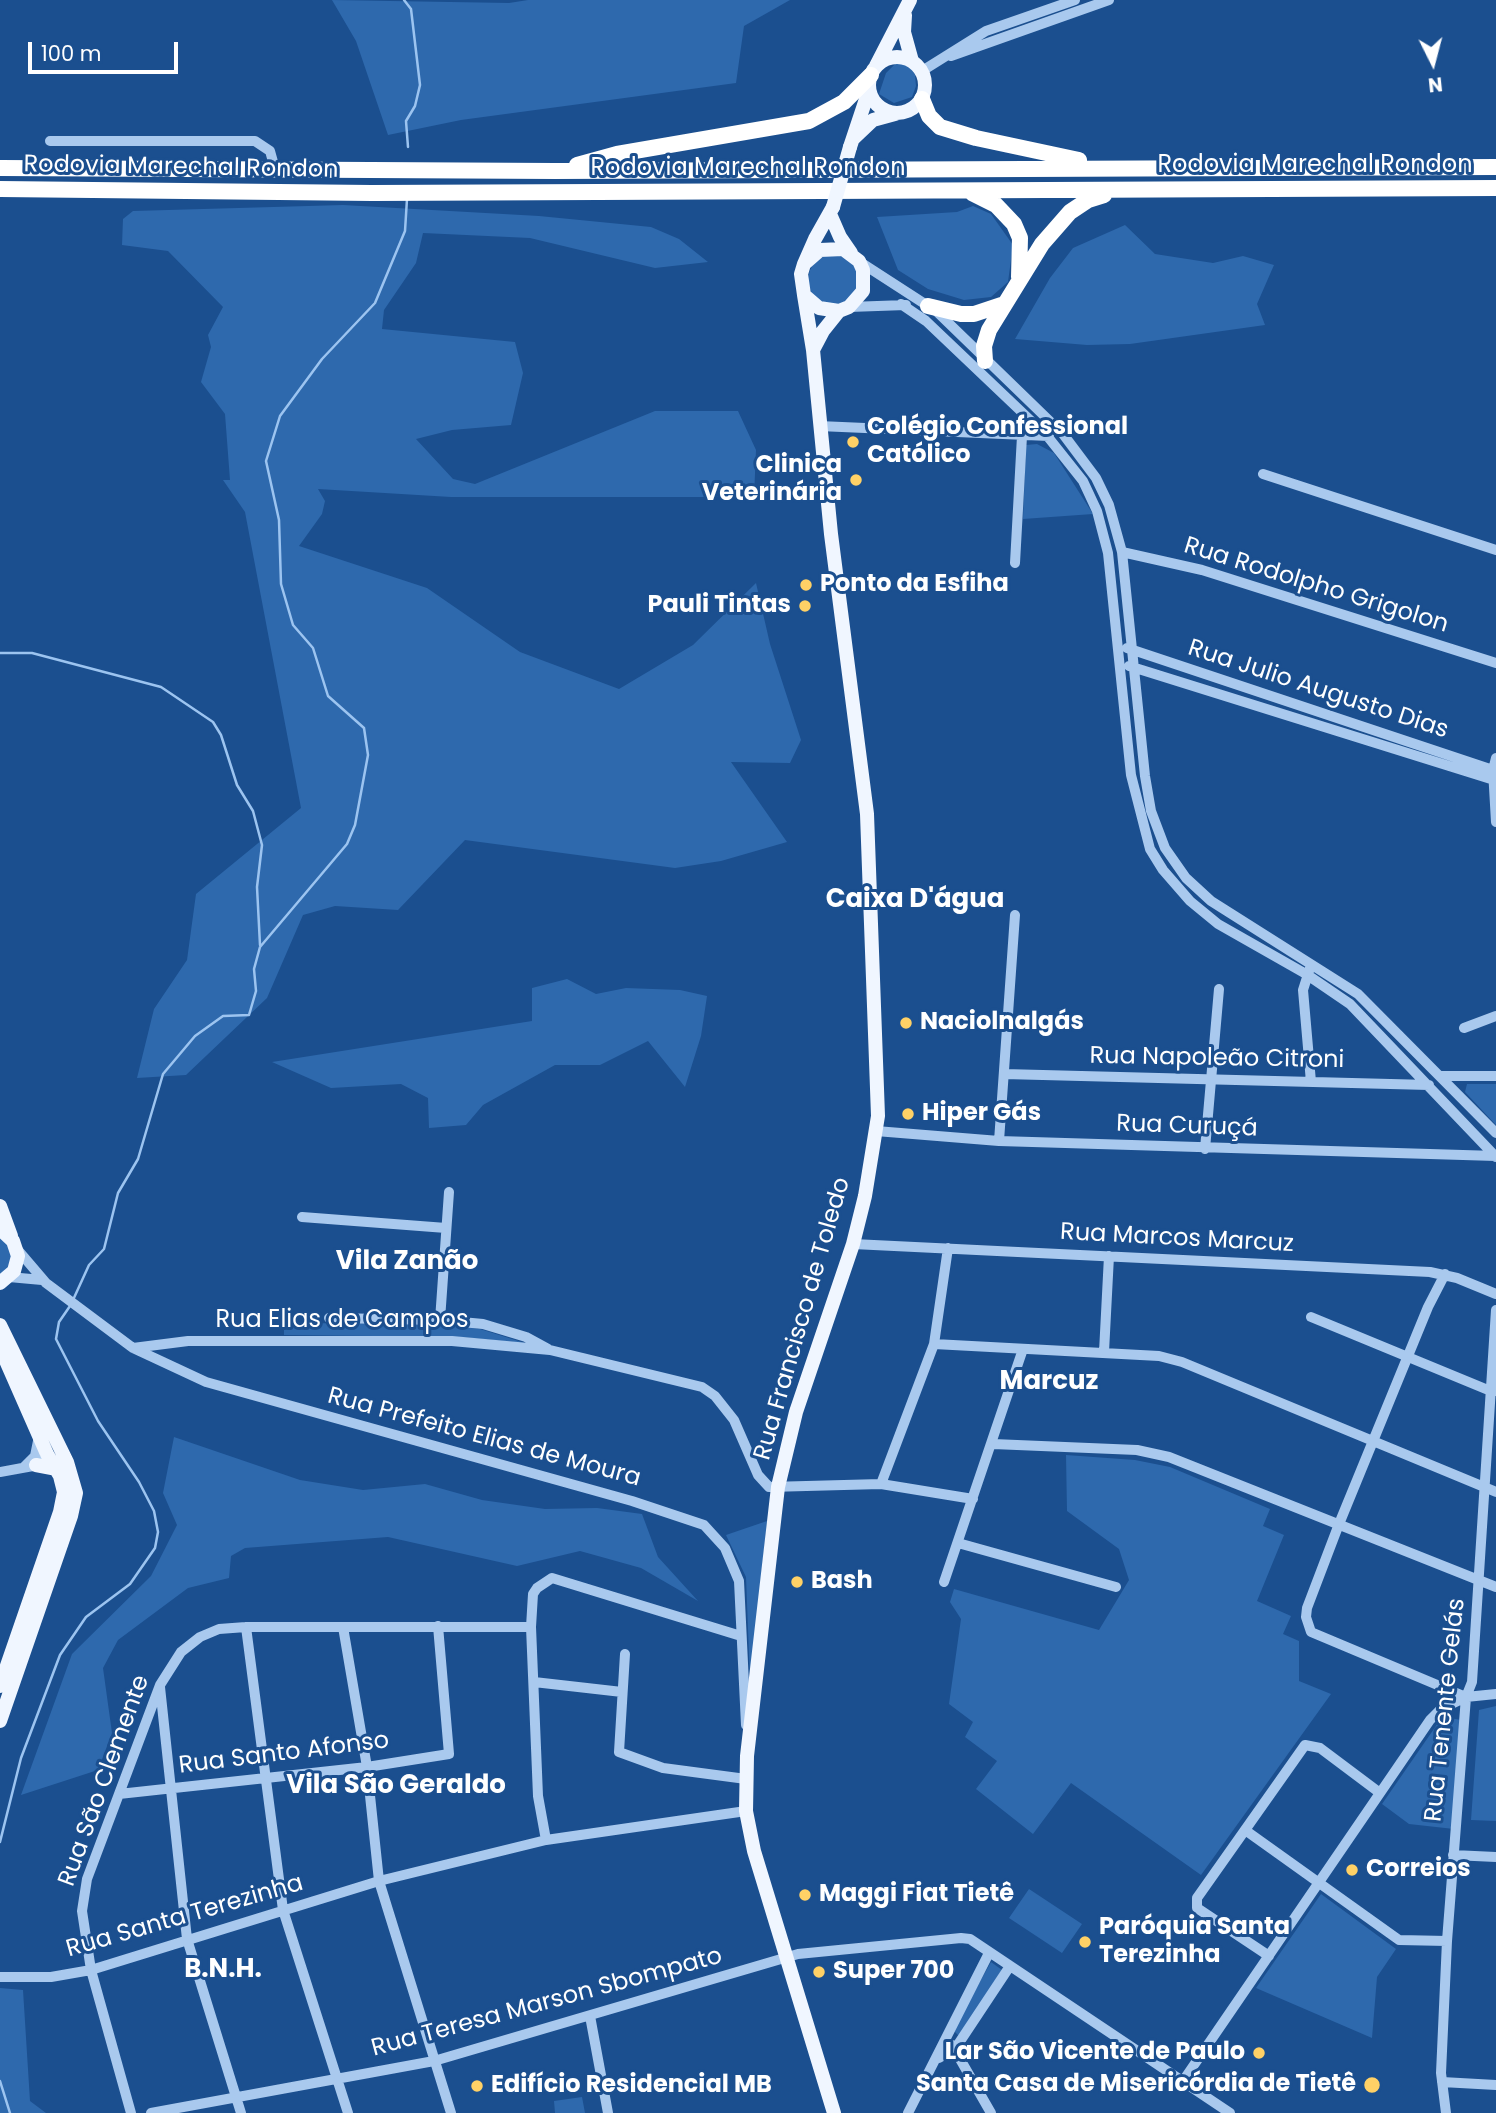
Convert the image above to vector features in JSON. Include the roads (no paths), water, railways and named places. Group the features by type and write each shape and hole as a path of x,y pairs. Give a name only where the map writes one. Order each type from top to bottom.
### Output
{"highway":[{"path":"555,171 617,154 809,121 844,102 872,77"},
{"path":"922,99 929,116 940,127 1030,151 1116,167"},
{"name":"Rodovia Marechal Rondon","path":"0,168 555,171 1496,167"},
{"name":"Rodovia Marechal Rondon","path":"0,189 435,193 1496,188"},
{"path":"985,361 985,339 1042,244 1070,212 1088,200 1119,190"},
{"path":"967,191 996,205 1014,224 1020,238 1018,282"},
{"path":"930,307 974,314 1006,303"}],"main road":[{"path":"851,143 873,120 906,112 922,99 925,90 903,22 910,0"},
{"path":"844,309 819,308 804,295 801,274 831,211 872,77 910,0"},
{"path":"872,77 892,58 917,66"},
{"path":"872,77 876,104 896,114"},
{"path":"813,350 823,331 844,309 857,300 865,281 855,257 839,237 831,211"},
{"path":"804,264 820,250 831,247 855,257"},
{"name":"Rua Francisco de Toledo","path":"804,295 813,350 819,426 867,814 878,1070 876,1131 853,1244 796,1412 778,1487 747,1756 746,1811 754,1851 834,2113"},
{"path":"0,1206 15,1245 17,1264 3,1283"},
{"path":"0,1229 15,1245"},
{"path":"0,1325 46,1435 47,1454 64,1485 63,1503 0,1686"},
{"path":"0,1347 46,1435 72,1473 74,1504 0,1721"},
{"path":"29,1467 57,1469"}],"street":[{"path":"917,66 1073,5 1109,0"},
{"path":"50,141 255,141 270,151 275,169"},
{"path":"855,257 930,307 1062,434 1096,478 1109,505 1122,552 1151,811 1165,848 1186,878 1211,901 1259,934 1313,963 1358,994 1496,1133"},
{"path":"844,309 901,304 930,307"},
{"path":"901,304 926,321 1048,437 1083,481 1097,511 1108,553 1131,775 1139,814 1157,859 1176,886 1204,914 1306,974 1350,1004 1496,1156"},
{"path":"819,426 1048,437 1062,434"},
{"path":"1015,563 1022,436"},
{"path":"1263,474 1496,550"},
{"name":"Rua Rodolpho Grigolon","path":"1122,552 1202,570 1496,663"},
{"name":"Rua Julio Augusto Dias","path":"1117,645 1494,769"},
{"name":"Rua Julio Augusto Dias","path":"1119,665 1494,769"},
{"path":"1494,769 1496,822"},
{"path":"999,1142 1015,915"},
{"path":"1311,1082 1303,990 1306,974 1313,963"},
{"path":"1205,1149 1219,989"},
{"path":"1464,1028 1496,1016"},
{"name":"Rua Napoleão Citroni","path":"1004,1074 1429,1085"},
{"path":"1441,1076 1496,1076"},
{"name":"Rua Curuçá","path":"876,1131 999,1142 1496,1156"},
{"path":"440,1320 449,1192"},
{"path":"302,1217 446,1228"},
{"name":"Rua Marcos Marcuz","path":"853,1244 1445,1274 1496,1294"},
{"name":"Rua Prefeito Elias de Moura","path":"15,1245 44,1282 133,1348 206,1381 643,1504 704,1525 726,1548 736,1574 747,1756"},
{"path":"881,1484 934,1344 948,1248"},
{"path":"1104,1352 1109,1256"},
{"path":"1445,1274 1407,1357 1307,1608 1311,1632 1466,1697"},
{"path":"3,1283 44,1282"},
{"name":"Rua Tenente Gelás","path":"1446,2113 1441,2082 1447,1941 1466,1697 1472,1682 1486,1453 1493,1392 1496,1310"},
{"path":"1311,1317 1493,1392"},
{"name":"Rua Elias de Campos","path":"328,1318 440,1320 483,1324 526,1337 550,1350"},
{"name":"Rua Elias de Campos","path":"133,1348 188,1341 452,1341 550,1350 702,1387 715,1396 734,1420 760,1480 769,1487 778,1487"},
{"path":"934,1344 1104,1352 1159,1356 1182,1362 1496,1492"},
{"path":"944,1582 1023,1349"},
{"path":"1486,1453 1496,1432"},
{"path":"29,1467 46,1435"},
{"path":"993,1444 1137,1450 1169,1457 1496,1587"},
{"path":"0,1472 29,1467 47,1454"},
{"path":"778,1487 881,1484 974,1499"},
{"path":"958,1543 1116,1587"},
{"path":"546,1840 538,1796 531,1627 533,1594 537,1588 552,1578 741,1636"},
{"name":"Rua Santo Afonso","path":"119,1794 367,1767 447,1755 451,1751 438,1626"},
{"path":"246,1627 284,1910 348,2113"},
{"name":"Rua São Clemente","path":"131,2113 91,1970 82,1911 87,1879 160,1685 181,1652 200,1637 219,1629 246,1627 531,1627"},
{"path":"343,1627 367,1767 379,1881 451,2113"},
{"path":"625,1654 620,1752 663,1768 746,1779"},
{"path":"534,1682 622,1692"},
{"path":"160,1685 187,1939 241,2113"},
{"path":"1183,2081 1430,1720 1441,1709 1466,1697 1496,1694"},
{"path":"1269,1956 1197,1908 1197,1898 1305,1745 1320,1748 1380,1793"},
{"name":"Rua Santa Terezinha","path":"0,1977 51,1977 91,1970 379,1881 546,1840 746,1811"},
{"path":"1245,1830 1399,1940 1447,1941"},
{"path":"1453,1854 1496,1857"},
{"name":"Rua Teresa Marson Sbompato","path":"150,2113 435,2061 787,1957 961,1938 970,1939 1230,2113"},
{"path":"908,2113 939,2058 946,2037 989,1953"},
{"path":"939,2058 955,2049 1010,1966"},
{"path":"590,2016 608,2113"},
{"path":"946,2037 991,2113"},
{"path":"1441,2082 1496,2085"}],"waterway":[{"path":"404,0 411,9 420,85 415,106 406,121 408,147"},
{"path":"73,1300 89,1265 104,1249 118,1193 138,1159 163,1074 195,1036 223,1016 249,1015 256,991 254,969 260,947 347,844 355,825 368,755 364,728 328,696 313,648 293,625 281,584 279,520 266,461 280,416 322,359 375,303 405,231 407,199"},
{"path":"0,653 32,653 161,687 213,722 221,735 237,785 253,811 262,845 257,887 260,945"},
{"path":"0,1842 21,1758 60,1655 86,1617 130,1584 155,1548 158,1532 154,1511 139,1482 98,1421 56,1339 59,1322 70,1306"},
{"path":"0,2081 10,2113"}],"place":[{"name":"Colégio Confessional Católico","path":"853,442"},
{"name":"Clinica Veterinária","path":"856,480"},
{"name":"Ponto da Esfiha","path":"806,585"},
{"name":"Pauli Tintas","path":"805,606"},
{"name":"Naciolnalgás","path":"906,1023"},
{"name":"Hiper Gás","path":"908,1114"},
{"name":"Bash","path":"797,1582"},
{"name":"Correios","path":"1352,1870"},
{"name":"Maggi Fiat Tietê","path":"805,1895"},
{"name":"Paróquia Santa Terezinha","path":"1085,1942"},
{"name":"Super 700","path":"819,1972"},
{"name":"Lar São Vicente de Paulo","path":"1259,2053"},
{"name":"Santa Casa de Misericórdia de Tietê","path":"1372,2085"},
{"name":"Edifício Residencial MB","path":"477,2086"}],"district":[{"name":"Caixa D'água","path":"915,900"},
{"name":"Vila Zanão","path":"407,1262"},
{"name":"Marcuz","path":"1049,1382"},
{"name":"Vila São Geraldo","path":"396,1786"},
{"name":"B.N.H.","path":"223,1970"}]}
